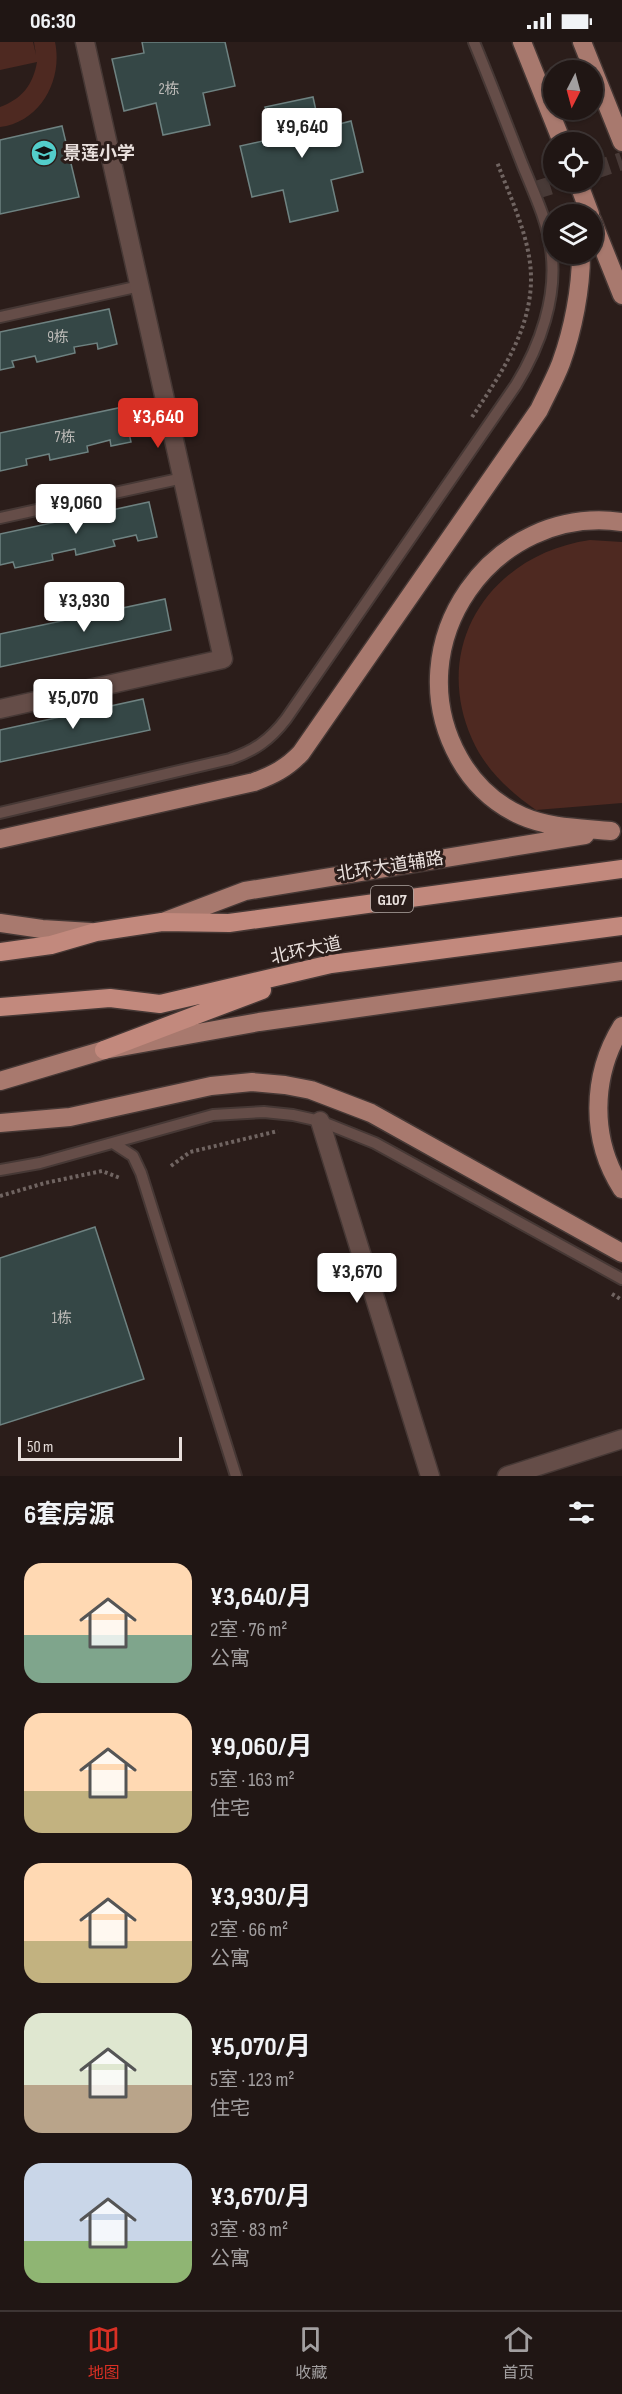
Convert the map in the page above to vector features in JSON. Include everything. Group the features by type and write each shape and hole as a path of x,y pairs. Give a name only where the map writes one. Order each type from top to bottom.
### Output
{"highway":[{"name":"北环大道","path":"0,952 51,945 96,932 162,922 229,923 622,868"},
{"name":"北环大道","path":"0,1006 110,998 160,1004 331,964 622,926"},
{"path":"104,1050 331,964"}],"main road":[{"path":"522,42 558,132"},
{"path":"582,42 622,142"},
{"path":"603,248 622,295"},
{"path":"0,839 254,782 277,774 292,763 539,410 561,364 572,325 581,264"},
{"path":"616,830 542,822 520,815 480,788 454,749 446,728 439,684 442,651 452,619 461,599 489,565 506,550 545,530 589,521 622,522"},
{"name":"北环大道辅路","path":"162,922 245,891 616,830"},
{"path":"0,923 42,929 96,932"},
{"path":"0,1082 104,1050 259,1022 622,971"},
{"path":"622,1026 607,1056 598,1097 601,1141 608,1162 622,1189"},
{"path":"0,1124 70,1117 211,1086 252,1082 311,1090 371,1113 622,1253"}],"street":[{"path":"0,709 224,659 85,42"},
{"path":"320,1120 430,1476"},
{"path":"507,1476 622,1439"}],"lane":[{"path":"0,813 230,759 262,745 286,719 527,368 544,321 552,274 551,249 539,205 474,42"},
{"path":"0,317 140,286"},
{"path":"0,518 183,478"},
{"path":"0,1170 40,1163 213,1115 264,1112 293,1115 320,1120 375,1143 622,1279"},
{"path":"113,1143 133,1156 141,1173 236,1476"}],"path":[{"path":"470,420 502,373 516,344 530,297 531,274 528,254 497,162"},
{"path":"171,1166 190,1152 288,1130"},
{"path":"0,1196 45,1183 102,1171 120,1178"}],"shaded area":[{"path":"0,42 33,42 36,55 34,42 55,42 57,56 52,84 38,108 27,117 0,127 0,107 14,100 25,90 33,78 37,62 0,70"},
{"path":"590,540 622,542 622,803 536,810 499,779 477,750 472,739 461,704 459,670 465,638 479,609 499,584 524,564 555,549"}],"building":[{"path":"142,42 225,42 235,86 203,93 210,125 163,135 156,103 124,111 112,59 144,53"},
{"path":"313,97 320,129 351,121 363,172 331,180 338,211 290,222 283,190 252,197 240,146 272,139 265,107"},
{"path":"62,126 79,197 0,214 0,140"},
{"path":"109,309 117,344 98,349 97,343 74,347 75,353 37,362 35,356 12,361 14,367 0,370 0,332"},
{"path":"123,407 131,442 111,446 110,440 87,446 88,452 50,460 49,454 26,459 27,465 0,471 0,433"},
{"path":"149,502 157,537 138,541 136,535 113,540 115,546 76,555 75,549 52,554 53,560 15,568 13,562 0,565 0,534"},
{"path":"165,599 171,630 0,667 0,634"},
{"path":"143,699 150,730 0,762 0,730"},
{"path":"95,1227 144,1379 0,1425 0,1258"}],"tunnel":[{"path":"603,167 622,161"},
{"path":"533,191 543,188"}],"place":[{"name":"景莲小学","path":"44,153"}]}
